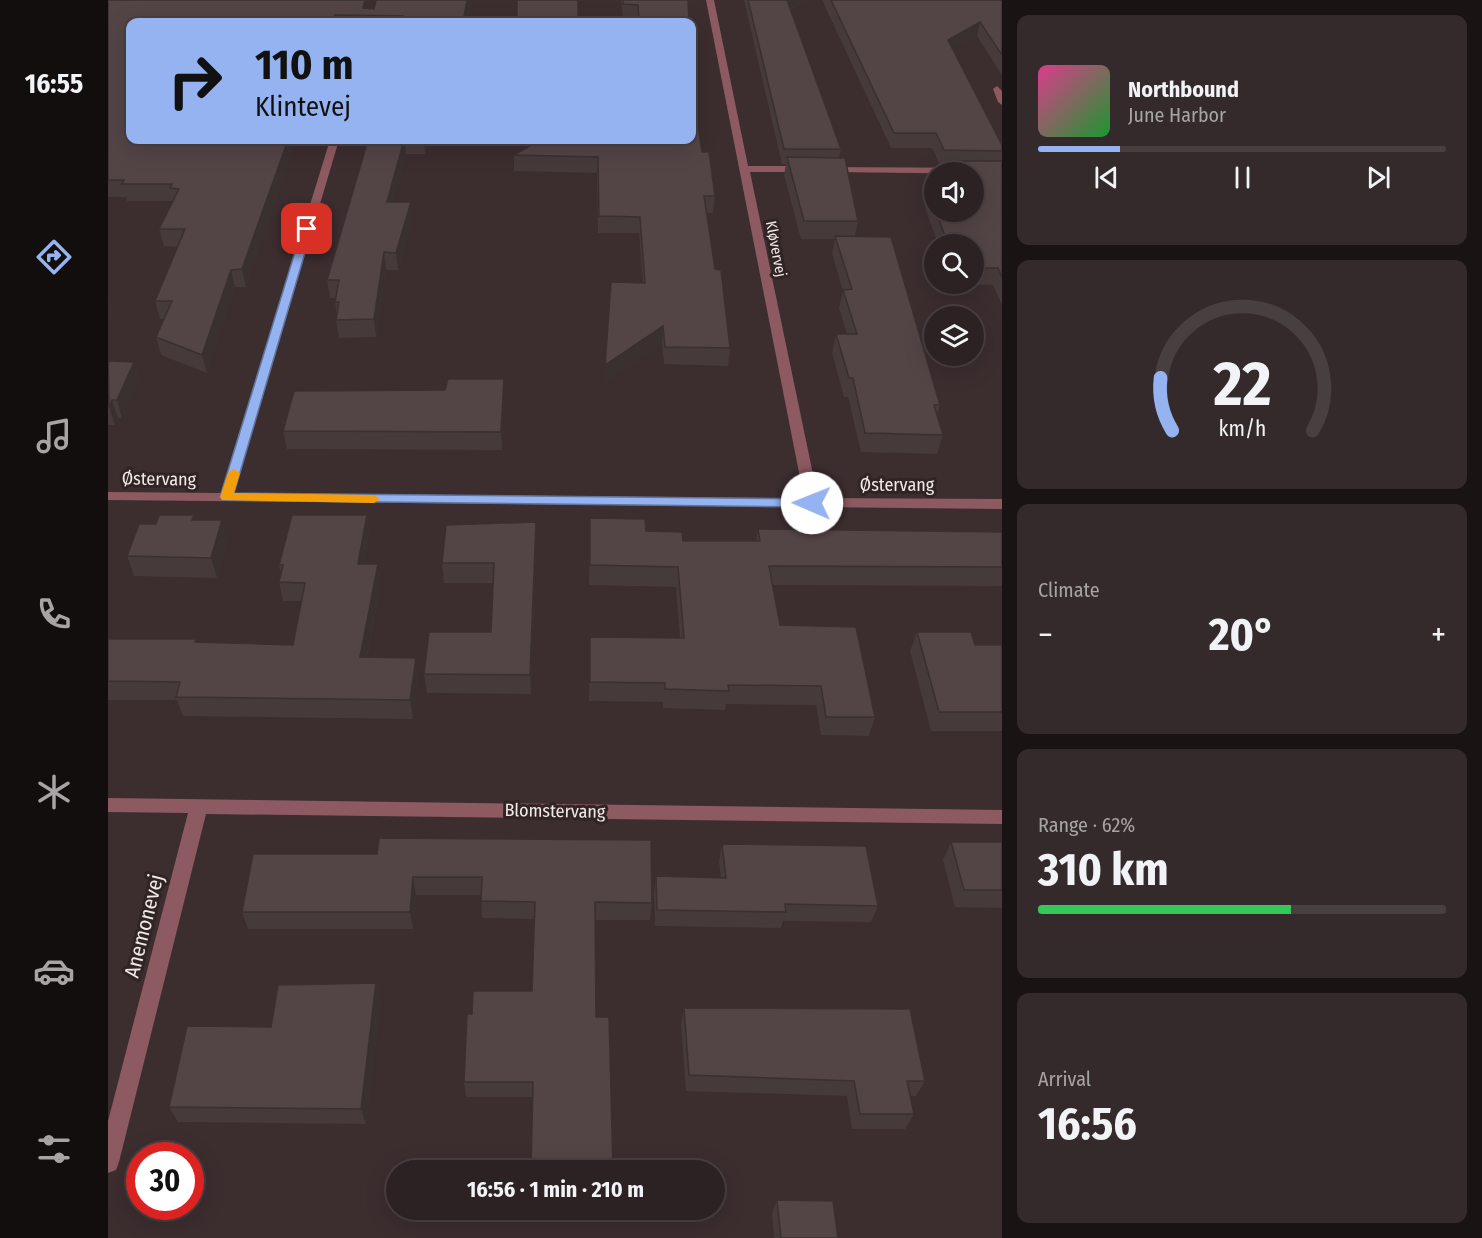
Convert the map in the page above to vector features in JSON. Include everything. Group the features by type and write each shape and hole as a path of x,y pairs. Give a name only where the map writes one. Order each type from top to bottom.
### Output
{"street":[{"name":"Kløvervej","path":"710,0 812,503"},
{"path":"997,89 1002,102"},
{"path":"226,497 333,144"},
{"path":"744,169 1002,171"},
{"name":"Østervang","path":"108,496 1002,504"},
{"name":"Blomstervang","path":"108,805 1002,817"},
{"name":"Anemonevej","path":"108,1162 199,806"}],"building":[{"path":"108,0 365,0 363,8 374,9 376,0 467,0 464,18 335,15 333,18 126,18 126,144 287,144 242,269 231,270 202,355 156,337 172,301 155,301 185,229 159,229 179,189 170,188 172,184 122,184 124,180 108,180"},
{"path":"517,0 578,0 578,18 517,18"},
{"path":"623,0 688,0 689,18 639,18 638,5 623,4"},
{"path":"748,0 787,0 841,149 784,149"},
{"path":"831,0 1002,0 1002,55 980,22 948,40 1002,145 1002,151 944,150 936,133 894,133"},
{"path":"696,111 702,152 709,152 715,196 704,196 715,269 721,270 730,348 665,347 663,326 605,365 611,282 645,283 640,217 599,216 598,157 514,155 533,144 696,144"},
{"path":"367,144 403,144 387,202 411,202 396,253 384,252 374,319 336,320 339,302 335,302 339,280 327,280"},
{"path":"787,157 845,158 858,221 804,221"},
{"path":"1002,161 1002,277 998,268 984,268 984,234 944,234 940,222 984,222 984,162 949,162"},
{"path":"835,236 891,237 924,350 924,366 929,366 940,405 934,405 943,435 865,433 853,378 849,378 836,334 857,334 843,290 852,289"},
{"path":"108,361 134,362 117,400 112,400 109,407"},
{"path":"448,379 504,379 501,432 283,431 294,391 445,390"},
{"path":"159,515 194,515 192,520 222,520 211,558 127,556 139,524 156,524"},
{"path":"292,515 367,515 358,564 378,564 360,657 416,658 410,700 176,697 180,682 108,681 108,639 196,639 195,642 293,645 305,583 279,582 283,565 279,565"},
{"path":"590,518 645,519 646,531 682,532 683,541 760,541 758,529 1002,532 1002,567 769,566 780,625 856,627 875,717 826,717 821,686 728,685 729,691 665,689 665,683 590,682 590,637 684,638 678,567 590,565"},
{"path":"536,522 530,675 424,674 429,632 491,632 494,563 442,563 446,525"},
{"path":"917,632 971,632 975,645 1002,645 1002,712 939,712"},
{"path":"379,838 651,840 652,903 595,902 596,1017 609,1017 613,1160 531,1160 533,1082 464,1082 467,1014 472,1014 473,991 532,991 535,902 481,901 482,877 413,877 410,912 242,912 253,854 377,854"},
{"path":"951,842 1002,842 1002,890 964,890"},
{"path":"722,844 866,846 878,906 785,904 786,912 657,910 656,876 726,878"},
{"path":"376,983 361,1109 169,1107 187,1026 271,1027 278,985"},
{"path":"684,1008 910,1009 925,1081 907,1081 914,1114 860,1114 854,1081 689,1075"},
{"path":"777,1200 833,1201 838,1238 781,1238"}],"slow traffic":[{"path":"234,473 226,497 374,499"}],"route":[{"path":"307,229 226,497 812,503"}]}
